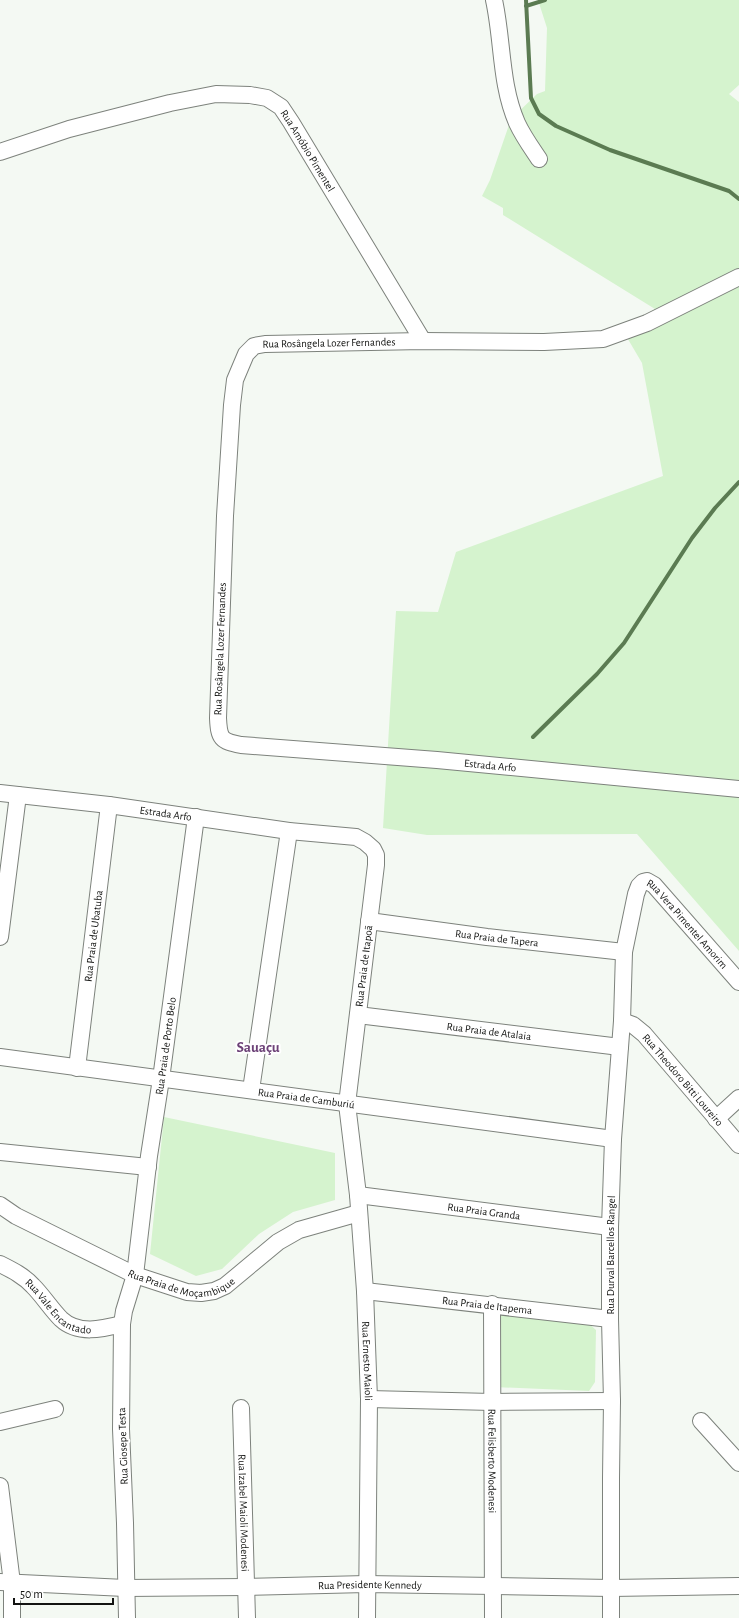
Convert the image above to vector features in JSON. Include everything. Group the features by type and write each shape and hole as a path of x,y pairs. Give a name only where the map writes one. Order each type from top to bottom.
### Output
{"street":[{"path":"494,0 506,85 512,109 524,137 539,159"},
{"name":"Rua Amóbio Pimentel","path":"0,152 69,129 170,103 216,94 250,95 267,98 281,107 291,122 423,341"},
{"name":"Rua Rosângela Lozer Fernandes","path":"241,745 226,742 222,739 219,732 218,718 225,508 232,405 235,380 239,368 246,354 254,346 265,344 423,341 544,342 604,339 647,323 739,277"},
{"name":"Estrada Arfo","path":"241,745 437,760 739,789"},
{"name":"Estrada Arfo","path":"0,792 109,805 289,831 356,837"},
{"path":"0,937 18,795"},
{"name":"Rua Praia de Ubatuba","path":"77,1068 109,805"},
{"name":"Rua Praia de Porto Belo","path":"135,1275 148,1167 196,817"},
{"path":"251,1090 289,831"},
{"name":"Rua Praia de Itapoã","path":"347,1104 376,855 369,845 356,837"},
{"name":"Rua Vera Pimentel Amorim","path":"636,894 639,886 643,882 647,881 654,885 739,982"},
{"name":"Rua Durval Barcellos Rangel","path":"611,1618 612,1400 610,1227 613,1139 622,1021 624,952 636,894"},
{"name":"Rua Praia de Tapera","path":"369,921 487,937 624,952"},
{"name":"Rua Praia de Atalaia","path":"358,1015 620,1047"},
{"name":"Rua Theodoro Bitti Loureiro","path":"622,1021 633,1025 644,1034 739,1145"},
{"name":"Rua Praia de Camburiú","path":"0,1057 613,1139"},
{"path":"716,1119 739,1098"},
{"name":"Rua Ernesto Maioli","path":"347,1104 358,1195 365,1291 369,1398 366,1584 367,1618"},
{"path":"0,1152 148,1167"},
{"name":"Rua Praia Granda","path":"358,1195 610,1227"},
{"name":"Rua Praia de Moçambique","path":"0,1205 16,1216 135,1275 186,1292 201,1293 214,1291 225,1286 287,1236 299,1230 359,1213"},
{"name":"Rua Vale Encantado","path":"0,1264 21,1275 33,1285 62,1320 74,1327 84,1330 96,1330 122,1324"},
{"name":"Rua Giosepe Testa","path":"127,1618 125,1588 125,1523 122,1429 122,1324 124,1311 135,1275"},
{"name":"Rua Praia de Itapema","path":"365,1291 492,1304 610,1319"},
{"name":"Rua Felisberto Modenesi","path":"492,1304 493,1618"},
{"path":"369,1398 492,1402 612,1400"},
{"name":"Rua Izabel Maioli Modenesi","path":"240,1408 247,1618"},
{"path":"0,1422 55,1409"},
{"path":"701,1421 739,1463"},
{"path":"0,1486 6,1582 12,1618"},
{"name":"Rua Presidente Kennedy","path":"6,1582 125,1588 366,1584 611,1588 739,1586"}],"green space":[{"path":"538,0 739,0 739,85 729,94 739,102 739,951 637,834 427,835 383,828 396,611 438,612 456,552 663,476 642,363 622,329 655,309 503,215 503,208 482,196 490,180 511,119 537,94 545,91 547,28"},
{"path":"164,1117 335,1153 335,1200 293,1212 259,1234 222,1269 196,1276 150,1254"},
{"path":"496,1313 587,1322 596,1330 595,1382 589,1391 494,1387"}],"waterway":[{"path":"526,0 531,98 539,114 556,126 610,150 729,191 739,199"},
{"path":"526,6 545,0"},
{"path":"533,737 597,674 624,643 692,538 715,508 739,482"}],"district":[{"name":"Sauaçu","path":"258,1047"}]}
